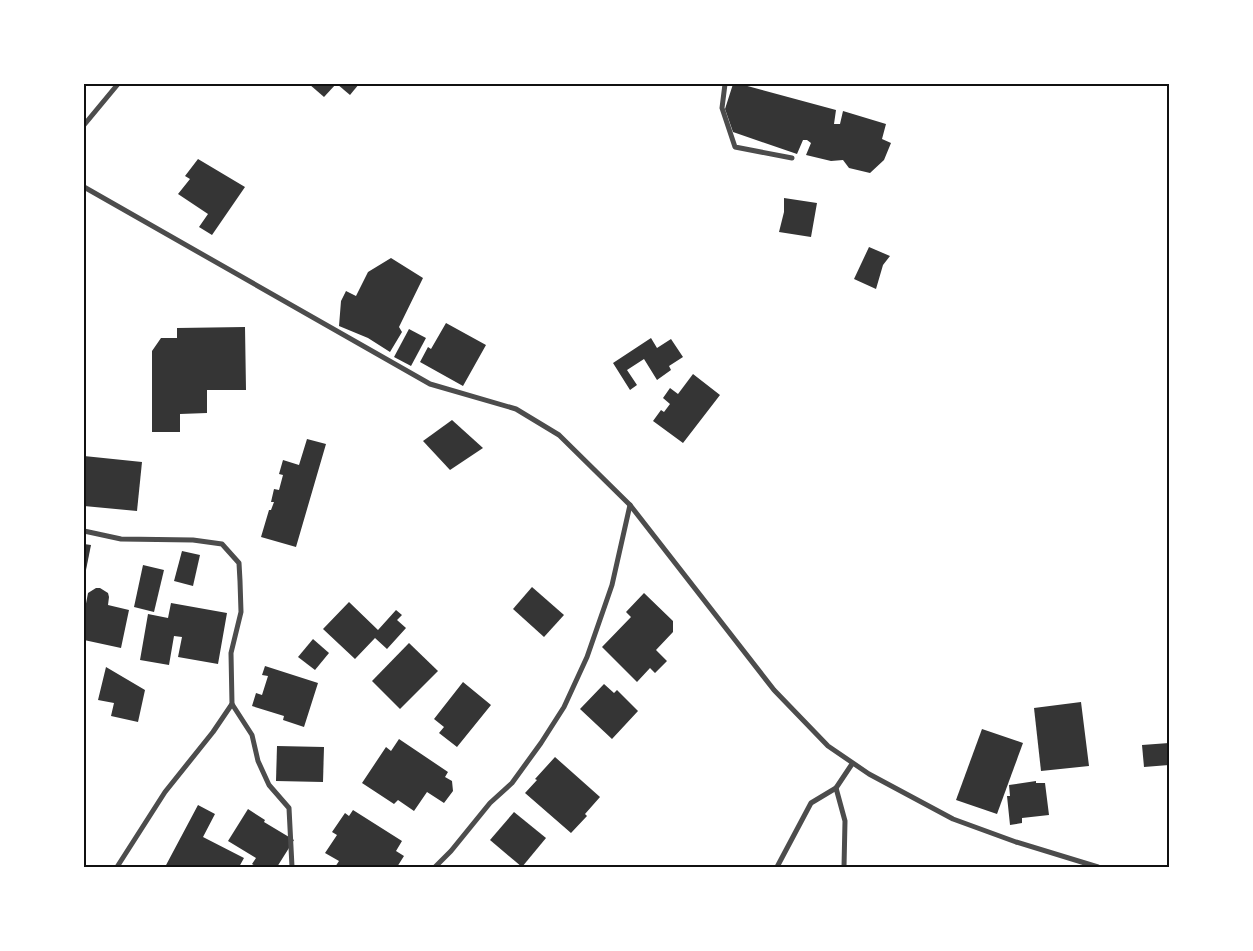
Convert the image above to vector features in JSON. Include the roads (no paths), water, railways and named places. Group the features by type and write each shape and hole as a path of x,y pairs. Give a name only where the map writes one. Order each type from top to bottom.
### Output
{"street":[{"path":"84,125 118,84"},
{"path":"725,84 722,108 735,147 792,158"},
{"path":"84,187 430,384 516,409 559,435 630,505 774,690 828,746 852,764 953,819 1016,842 1098,867"},
{"path":"434,867 450,851 490,803 512,782 564,708 587,657 606,602 630,505"},
{"path":"84,531 121,539 193,540 222,544 239,563 241,612 231,653 232,704 252,735 258,761 269,785 290,808 292,867"},
{"path":"117,867 165,792 213,732 232,704"},
{"path":"777,867 812,803 836,788 852,764"},
{"path":"836,788 845,821 844,867"}]}
